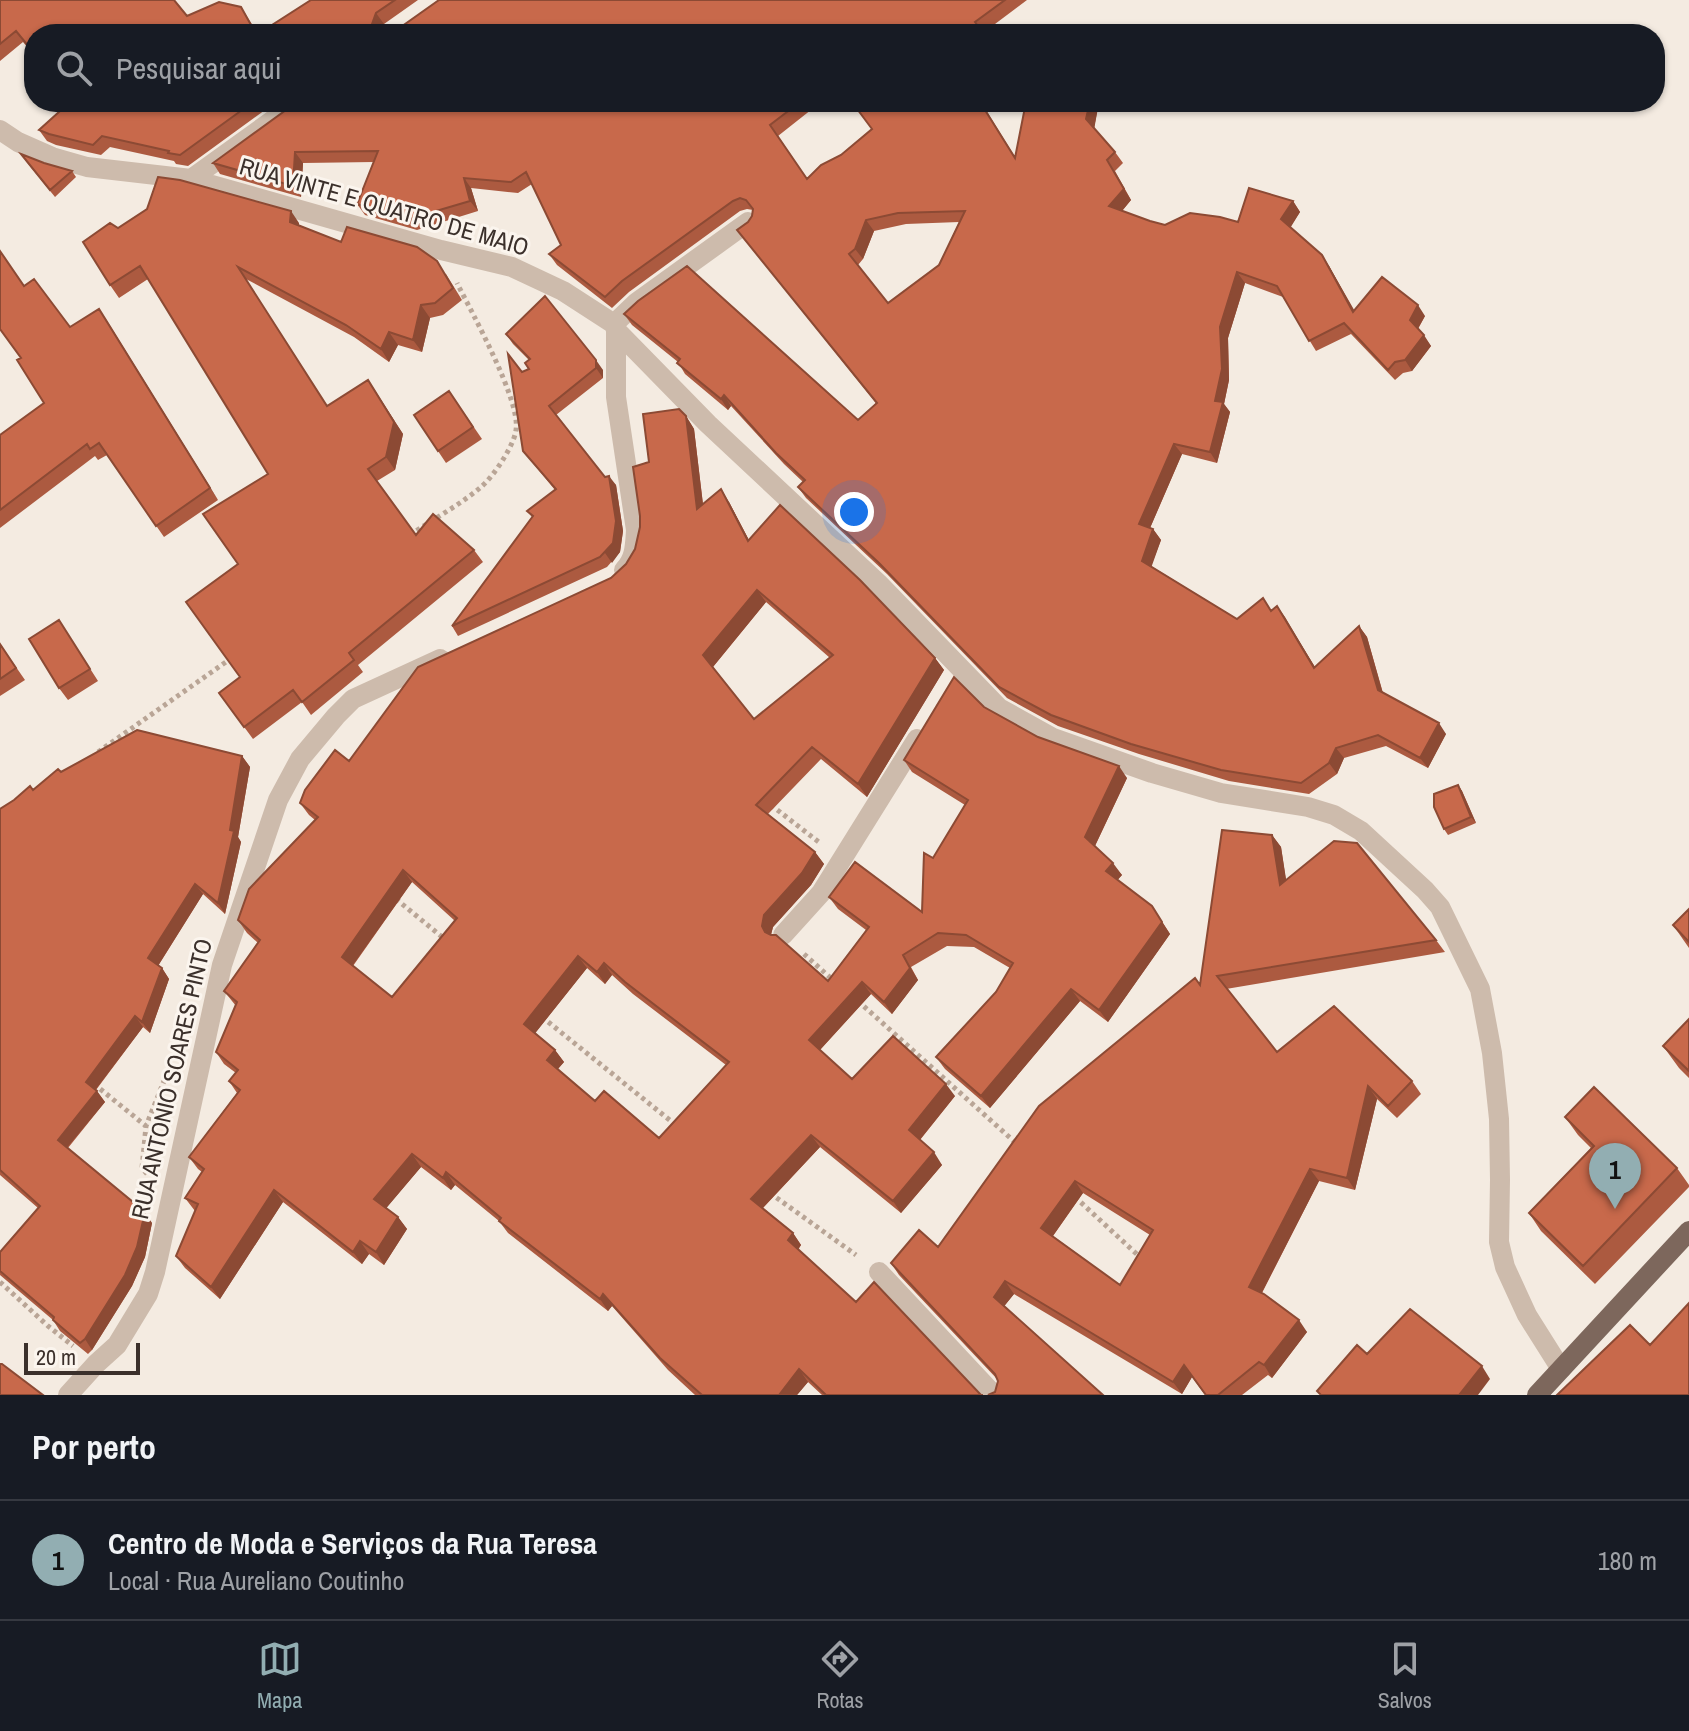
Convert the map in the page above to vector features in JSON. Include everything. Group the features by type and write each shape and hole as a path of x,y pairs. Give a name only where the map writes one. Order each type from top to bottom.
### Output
{"main road":[{"path":"1537,1395 1689,1231"}],"street":[{"path":"191,179 284,112"},
{"name":"RUA VINTE E QUATRO DE MAIO","path":"0,130 52,157 87,167 191,179 512,267 563,291 615,327 708,424 878,583 957,673 999,708 1053,738 1152,773 1221,793 1308,807 1334,815 1361,831 1440,907 1480,989 1490,1040 1499,1119 1499,1242 1505,1267 1527,1315 1561,1369"},
{"path":"614,578 627,567 635,551 636,530 616,397 615,327 637,302 748,222"},
{"name":"RUA ANTONIO SOARES PINTO","path":"68,1395 117,1345 148,1294 222,965 278,800 300,759 353,699 461,649"},
{"path":"783,935 821,893 843,861 929,719"},
{"path":"879,1272 994,1395"}],"path":[{"path":"404,539 483,486 504,458 517,431 516,410 505,383 441,250"},
{"path":"91,757 234,656"},
{"path":"761,797 843,861"},
{"path":"390,894 450,943"},
{"path":"783,935 842,987"},
{"path":"854,998 1027,1153"},
{"path":"535,1012 680,1129"},
{"path":"85,1077 146,1126"},
{"path":"767,1191 879,1272"},
{"path":"1073,1195 1152,1267"},
{"path":"0,1282 96,1364"}],"building":[{"path":"0,0 174,0 187,16 219,2 241,7 250,24 24,24 24,41 16,31 0,44"},
{"path":"311,0 395,0 376,13 372,24 274,24"},
{"path":"439,0 1005,0 975,22 976,24 405,24"},
{"path":"59,112 239,112 180,155 102,136 93,145 39,130"},
{"path":"283,112 787,112 770,125 807,179 821,165 841,155 872,129 859,112 986,112 1015,158 1024,112 1088,112 1086,119 1115,152 1107,160 1124,189 1109,206 1165,225 1190,213 1238,222 1249,188 1293,201 1281,219 1322,255 1353,312 1382,277 1418,305 1410,320 1424,335 1405,360 1395,362 1388,370 1344,323 1309,341 1277,286 1237,272 1220,327 1222,369 1215,401 1223,402 1210,452 1174,444 1139,524 1153,529 1142,561 1237,619 1263,598 1271,611 1277,606 1314,668 1359,626 1378,690 1439,723 1420,758 1378,735 1336,748 1329,763 1301,783 1221,770 1131,744 1051,715 999,687 879,563 798,487 805,480 724,395 721,399 677,363 680,359 624,314 687,266 858,420 877,403 737,230 752,216 753,209 746,200 740,198 733,201 622,281 605,297 549,254 561,245 526,172 511,182 464,178 470,201 409,219 357,204 378,151 295,152 293,186 213,163","holes":["965,211 939,265 888,303 849,254 855,249 866,220 898,213"]},
{"path":"21,154 44,163 72,171 50,190"},
{"path":"158,177 180,180 291,211 290,222 341,242 347,227 417,247 437,261 453,288 435,303 421,305 413,340 389,332 381,349 346,325 238,267 327,406 368,380 394,422 386,457 368,469 416,535 433,514 474,550 349,653 354,660 302,702 293,690 244,727 219,693 240,677 186,602 238,564 203,514 268,474 140,266 110,285 83,242 110,223 118,228 147,209"},
{"path":"0,251 24,286 34,279 70,327 99,309 210,488 156,526 99,443 90,449 87,444 0,510 0,435 44,403 17,360 21,358 0,329"},
{"path":"545,296 596,360 596,368 549,406 605,477 609,476 616,521 613,543 600,557 452,626 533,516 527,511 556,489 523,451 508,354 522,372 529,369 525,363 530,359 506,334"},
{"path":"449,391 473,427 438,451 414,415"},
{"path":"679,409 686,416 697,509 721,489 748,541 780,505 860,580 935,658 858,784 812,747 756,805 815,852 802,873 764,915 762,926 765,932 776,935 828,981 869,927 829,897 855,862 922,912 924,853 933,858 968,800 904,760 954,677 984,707 1038,737 1119,766 1085,837 1113,863 1106,871 1152,906 1162,922 1099,1010 1071,989 981,1096 936,1057 996,992 1013,963 966,935 938,933 903,955 910,968 884,1002 862,982 809,1040 852,1079 893,1036 946,1084 909,1130 934,1152 893,1201 811,1135 751,1199 793,1233 788,1240 856,1302 874,1282 981,1395 826,1395 799,1369 779,1395 702,1395 660,1358 603,1294 600,1299 499,1221 501,1218 446,1172 443,1178 412,1154 374,1199 398,1217 376,1252 360,1241 353,1252 274,1190 211,1287 176,1256 198,1204 185,1198 204,1169 189,1157 240,1090 229,1081 238,1070 216,1052 237,1002 224,991 260,940 238,920 249,889 318,817 300,803 305,790 335,750 349,761 418,667 611,578 626,564 635,549 640,527 633,467 649,462 643,414","holes":["757,590 833,655 754,719 703,655","403,870 457,918 392,997 342,957","578,956 597,972 604,963 729,1062 659,1138 604,1091 595,1101 547,1060 555,1050 524,1024"]},
{"path":"59,620 90,669 59,688 29,639"},
{"path":"0,644 16,668 0,679"},
{"path":"137,730 242,756 230,830 234,831 218,903 195,884 148,958 162,968 142,1022 135,1016 86,1082 97,1091 58,1140 145,1212 137,1247 125,1275 80,1343 0,1271 0,1252 40,1206 0,1170 0,809 30,786 33,790 58,769 61,772"},
{"path":"1458,785 1471,817 1444,829 1434,807 1434,794"},
{"path":"1222,830 1272,835 1280,885 1334,841 1357,843 1436,940 1217,976 1277,1052 1334,1006 1412,1081 1388,1106 1368,1086 1347,1178 1310,1169 1249,1287 1264,1294 1299,1320 1264,1365 1259,1362 1218,1395 1206,1395 1184,1365 1173,1382 1005,1281 994,1297 1103,1395 988,1395 995,1392 998,1381 995,1374 891,1263 919,1230 938,1247 1039,1106 1195,978 1200,985","holes":["1075,1181 1153,1230 1120,1285 1041,1228"]},
{"path":"1689,909 1689,942 1673,925"},
{"path":"1689,1019 1689,1071 1663,1046"},
{"path":"1594,1087 1677,1168 1583,1266 1529,1213 1594,1146 1565,1117"},
{"path":"1689,1303 1689,1395 1557,1395 1630,1325 1650,1345"},
{"path":"1410,1309 1482,1366 1459,1395 1321,1395 1317,1391 1357,1345 1367,1354"},
{"path":"2,1364 43,1395 0,1395"}],"place":[{"name":"Centro de Moda e Serviços da Rua Teresa","path":"1615,1209"}]}
